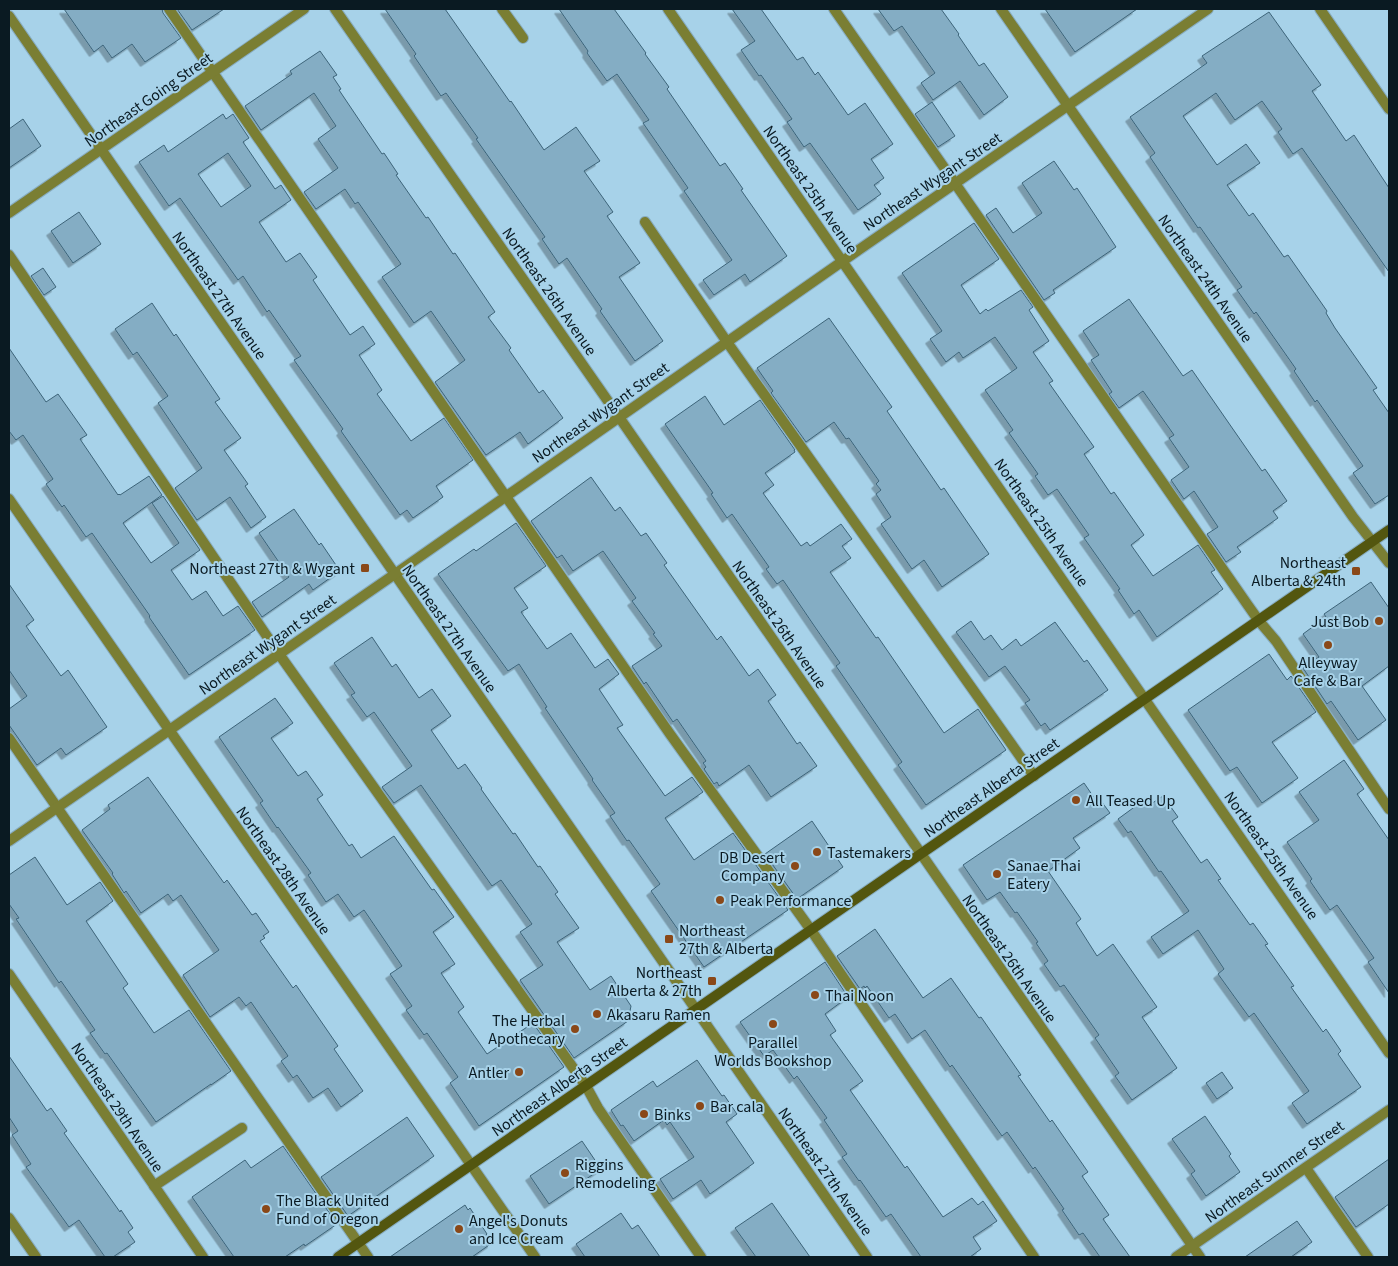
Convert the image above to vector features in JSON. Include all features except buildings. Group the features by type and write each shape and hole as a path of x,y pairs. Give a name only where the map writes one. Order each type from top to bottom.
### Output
{"street":[{"path":"169,9 670,734 811,930 1034,1257"},
{"name":"Northeast Going Street","path":"9,214 304,9"},
{"name":"Northeast 26th Avenue","path":"335,9 1200,1257"},
{"path":"502,9 523,38"},
{"name":"Northeast 25th Avenue","path":"668,9 1389,1052"},
{"path":"834,9 1276,642 1389,809"},
{"name":"Northeast 24th Avenue","path":"1001,9 1353,517 1389,563"},
{"name":"Northeast Wygant Street","path":"9,842 1208,9"},
{"path":"1320,9 1389,109"},
{"name":"Northeast 27th Avenue","path":"9,16 867,1257"},
{"path":"645,222 727,342 1034,776"},
{"path":"9,255 279,654 586,1086 598,1108 701,1257"},
{"name":"Northeast 28th Avenue","path":"9,499 535,1257"},
{"name":"Northeast Alberta Street","path":"338,1257 1389,530"},
{"path":"9,738 368,1257"},
{"name":"Northeast 29th Avenue","path":"9,974 203,1257"},
{"name":"Northeast Sumner Street","path":"1176,1257 1389,1110"},
{"path":"154,1186 242,1128"},
{"path":"1306,1168 1368,1257"},
{"path":"9,1218 36,1257"}],"place":[{"name":"Northeast 27th & Wygant","path":"365,568"},
{"name":"Northeast Alberta & 24th","path":"1356,571"},
{"name":"Just Bob","path":"1379,621"},
{"name":"Alleyway Cafe & Bar","path":"1328,645"},
{"name":"All Teased Up","path":"1076,800"},
{"name":"Tastemakers","path":"817,852"},
{"name":"DB Desert Company","path":"795,866"},
{"name":"Sanae Thai Eatery","path":"997,874"},
{"name":"Peak Performance","path":"720,900"},
{"name":"Northeast 27th & Alberta","path":"669,939"},
{"name":"Northeast Alberta & 27th","path":"712,981"},
{"name":"Thai Noon","path":"815,995"},
{"name":"Akasaru Ramen","path":"597,1014"},
{"name":"Parallel Worlds Bookshop","path":"773,1024"},
{"name":"The Herbal Apothecary","path":"575,1029"},
{"name":"Antler","path":"519,1072"},
{"name":"Bar cala","path":"700,1106"},
{"name":"Binks","path":"644,1114"},
{"name":"Riggins Remodeling","path":"565,1173"},
{"name":"The Black United Fund of Oregon","path":"266,1209"},
{"name":"Angel's Donuts and Ice Cream","path":"459,1229"}]}
